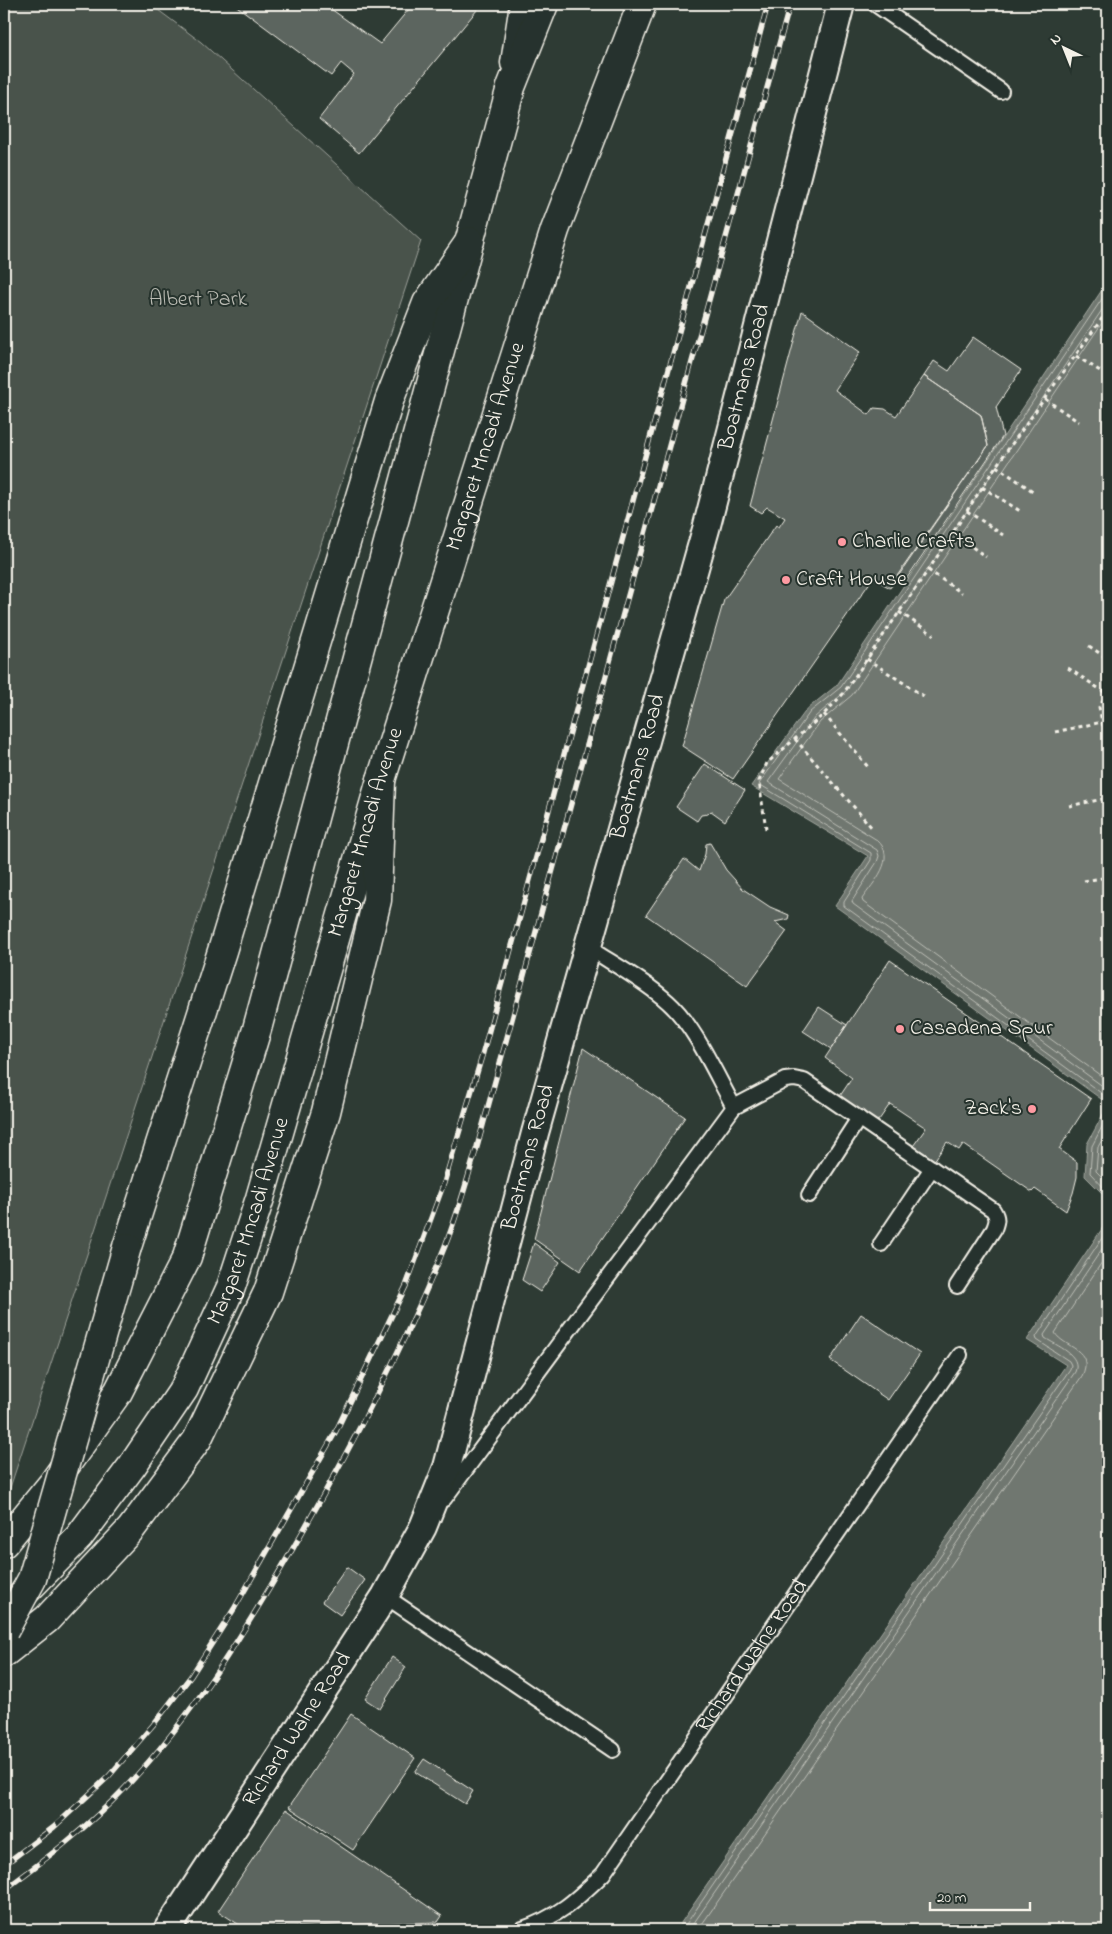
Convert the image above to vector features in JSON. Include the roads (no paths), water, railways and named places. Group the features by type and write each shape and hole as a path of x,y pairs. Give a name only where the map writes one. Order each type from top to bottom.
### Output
{"main road":[{"path":"511,86 524,4"},
{"name":"Margaret Mncadi Avenue","path":"4,1543 53,1483 118,1392 187,1257 256,1028 511,86 544,4"},
{"name":"Margaret Mncadi Avenue","path":"4,1613 79,1537 132,1466 184,1388 231,1287 260,1198 381,780 555,230 642,4"},
{"path":"4,1631 32,1579 127,1247 222,951 390,401 427,304 470,241"},
{"path":"4,1653 47,1619 132,1529 197,1440 268,1292 326,1112 377,900 381,780"}],"street":[{"name":"Boatmans Road","path":"422,1527 446,1467 461,1418 535,1133 706,529 841,4"},
{"name":"Richard Walne Road","path":"167,1930 385,1596 422,1527"}],"lane":[{"path":"874,4 1001,91"},
{"path":"588,948 654,991 683,1018 734,1107"},
{"path":"422,1527 734,1107 785,1080 804,1081 993,1210 997,1216 994,1229 956,1286"},
{"path":"809,1195 859,1118"},
{"path":"881,1244 932,1168"},
{"name":"Richard Walne Road","path":"520,1930 542,1923 572,1903 603,1874 960,1355"},
{"path":"385,1596 613,1750"}],"water":[{"path":"1108,281 1108,1104 835,906 868,856 751,786 807,709 837,685"},
{"path":"1108,1105 1108,1199 1085,1176 1087,1144"},
{"path":"1108,1220 1108,1925 1087,1930 676,1930 1066,1365 1027,1340"}],"railway":[{"path":"4,1865 54,1827 109,1776 153,1725 191,1676 234,1609 335,1433 406,1286 444,1183 482,1056 768,4"},
{"path":"4,1890 81,1829 124,1789 172,1734 215,1675 273,1582 354,1438 393,1362 445,1246 477,1147 790,4"}],"place":[{"name":"Charlie Crafts","path":"842,542"},
{"name":"Craft House","path":"786,580"},
{"name":"Casadena Spur","path":"900,1029"},
{"name":"Zack's","path":"1032,1109"}],"park label":[{"name":"Albert Park","path":"198,300"}]}
